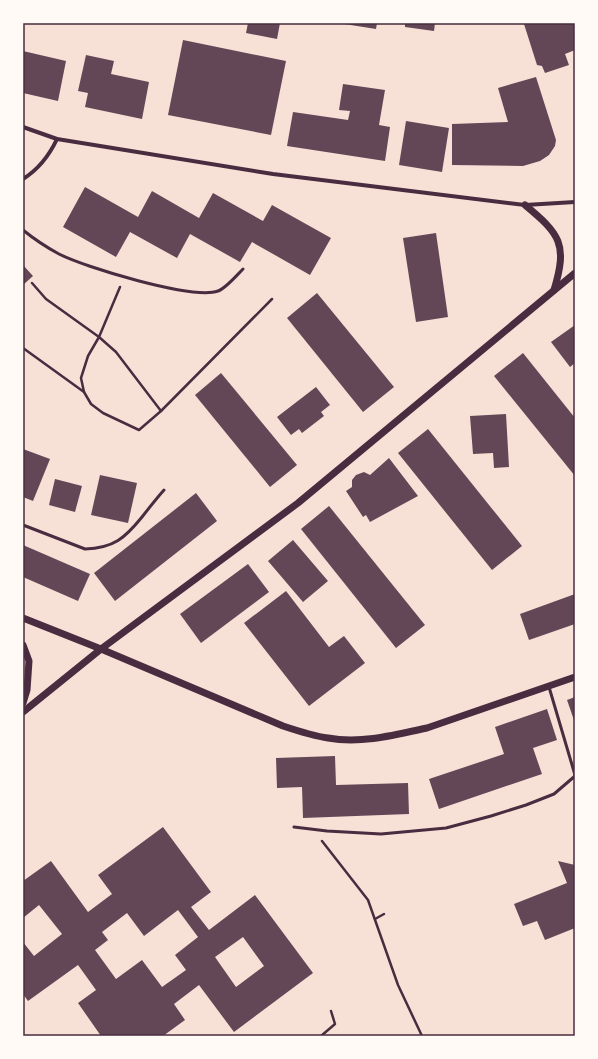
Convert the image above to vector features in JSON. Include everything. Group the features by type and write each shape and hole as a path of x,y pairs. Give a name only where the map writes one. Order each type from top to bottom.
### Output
{"street":[{"path":"23,127 57,139 273,174 525,205 575,202"},
{"path":"23,179 32,174 43,163 57,139"},
{"path":"525,205 550,228 557,238 561,252 560,270 554,290"},
{"path":"23,712 101,649 298,503 575,273"},
{"path":"23,618 101,649 283,726 306,734 344,740 369,739 402,734 426,728 575,677"},
{"path":"23,645 29,661 27,690 23,703"}],"lane":[{"path":"23,230 41,244 73,260 124,276 183,291 203,293 219,291 243,269"},
{"path":"23,525 85,549 101,548 115,543 126,536 135,527 164,490"},
{"path":"294,827 381,834 446,828 498,814 554,794 575,776 549,686"}],"path":[{"path":"124,276 100,337 88,356 81,378 84,392 91,404 103,413 139,430 272,299"},
{"path":"32,283 46,299 100,337 116,352 161,410"},
{"path":"23,348 84,392"},
{"path":"312,829 368,900 398,985 422,1036"},
{"path":"375,920 384,914"},
{"path":"322,1036 335,1024 330,1011"}],"building":[{"path":"248,23 280,23 277,39 246,33"},
{"path":"338,23 377,23 376,29"},
{"path":"405,23 435,23 434,31 405,27"},
{"path":"575,23 575,50 565,54 569,65 545,73 542,66 537,65 524,24"},
{"path":"183,40 286,61 271,135 168,115"},
{"path":"23,51 66,61 58,101 23,93"},
{"path":"86,55 114,61 111,74 149,82 142,119 85,107 88,93 78,91"},
{"path":"536,77 556,140 555,146 549,155 540,161 523,166 452,165 452,124 508,122 498,88"},
{"path":"343,84 385,90 379,125 390,127 385,161 287,146 293,112 348,120 350,111 339,110"},
{"path":"406,121 449,128 442,172 399,165"},
{"path":"85,187 138,217 152,191 199,218 213,193 263,221 272,205 331,238 310,275 252,242 240,262 190,234 177,258 130,232 116,257 63,227"},
{"path":"436,233 448,317 416,322 403,238"},
{"path":"23,265 33,276 23,285"},
{"path":"317,293 394,387 363,412 287,318"},
{"path":"575,325 575,363 570,367 551,342"},
{"path":"523,353 575,418 575,476 494,376"},
{"path":"221,373 297,465 270,487 195,395"},
{"path":"316,387 330,405 321,412 324,416 302,433 299,429 291,435 277,417"},
{"path":"506,414 509,467 494,468 493,453 473,454 470,416"},
{"path":"428,429 522,546 492,570 398,453"},
{"path":"23,449 50,459 33,501 23,497"},
{"path":"389,458 418,496 370,522 366,515 363,517 346,491 352,487 352,480 356,475 364,472 370,475"},
{"path":"100,475 137,483 128,523 91,515"},
{"path":"55,479 82,486 75,512 49,505"},
{"path":"196,493 217,521 115,601 94,573"},
{"path":"329,506 425,625 396,648 301,529"},
{"path":"293,540 328,581 303,602 268,561"},
{"path":"23,545 90,574 78,601 23,577"},
{"path":"248,564 269,592 201,643 180,614"},
{"path":"286,591 329,647 344,636 365,663 309,706 244,623"},
{"path":"575,594 575,624 529,640 520,614"},
{"path":"575,697 575,723 567,700"},
{"path":"547,709 557,740 533,748 542,774 439,809 429,779 504,754 495,727"},
{"path":"335,756 336,785 408,783 409,814 303,818 302,787 277,788 276,758"},
{"path":"163,827 211,892 191,907 209,930 255,895 313,973 234,1032 199,985 174,1004 185,1020 163,1036 101,1036 78,1003 96,990 78,965 28,1001 23,994 23,942 34,956 62,934 39,905 23,918 23,881 51,861 88,912 112,894 98,875","holes":["178,910 198,937 175,955 186,970 162,987 142,960 116,979 95,950 108,940 102,932 127,913 144,936","243,937 264,966 236,987 215,957"]},
{"path":"558,861 575,865 575,928 545,940 537,921 523,926 514,904 567,883"}]}
